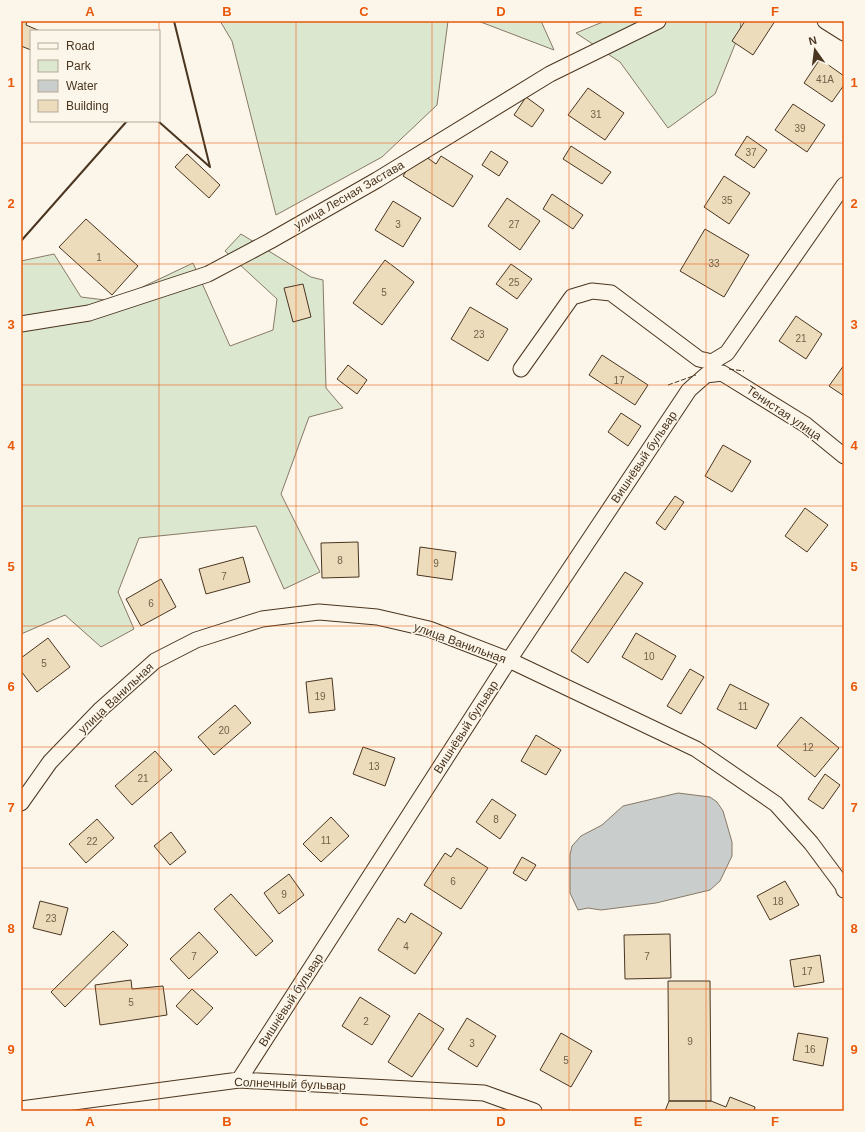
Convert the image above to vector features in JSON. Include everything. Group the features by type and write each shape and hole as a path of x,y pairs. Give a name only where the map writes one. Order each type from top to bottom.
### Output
{"street":[{"name":"улица Лесная Застава","path":"21,324 89,313 208,274 270,241 377,180 550,74 658,21"},
{"path":"825,21 844,33"},
{"path":"520,369 572,297 592,291 611,293 699,359 712,362 727,354 844,185"},
{"name":"Тенистая улица","path":"722,373 806,425 844,456"},
{"name":"Вишнёвый бульвар","path":"239,1080 509,660 689,390 706,375 722,373"},
{"name":"улица Ванильная","path":"21,803 50,762 101,709 155,660 196,640 262,619 319,612 377,617 429,629 509,660 696,749 776,804 811,843 843,886 844,890"},
{"name":"Солнечный бульвар","path":"21,1109 239,1080 484,1093 534,1111"}],"green space":[{"path":"220,21 448,21 437,105 382,157 276,215 232,41"},
{"path":"478,21 541,21 554,50"},
{"path":"605,21 741,21 740,32 715,94 668,128 620,62 576,33"},
{"path":"241,234 311,277 323,280 326,388 343,408 309,417 281,494 320,572 284,589 256,526 139,538 118,592 134,629 101,647 65,615 21,634 21,261 54,254 81,297 113,301 193,263 230,346 273,330 277,299 225,251"}],"water":[{"path":"678,793 710,797 717,802 723,811 732,842 732,856 720,881 710,890 656,903 601,910 588,908 578,910 570,893 570,855 572,846 581,836 602,825 623,806"}],"building":[{"path":"21,21 27,21 26,25 38,30 30,30 30,50 21,46"},
{"path":"745,21 775,21 753,55 732,41"},
{"path":"820,59 844,76 844,85 832,102 804,83"},
{"path":"588,88 624,113 605,140 568,115"},
{"path":"526,97 544,110 532,127 514,115"},
{"path":"793,104 825,125 807,152 775,130"},
{"path":"747,136 767,150 754,168 735,155"},
{"path":"571,146 611,172 602,184 563,159"},
{"path":"491,151 508,162 499,176 482,165"},
{"path":"187,154 220,185 209,198 175,167"},
{"path":"425,156 436,164 441,156 473,176 453,207 403,176 415,157"},
{"path":"724,176 750,193 729,224 704,207"},
{"path":"552,194 583,215 573,229 543,209"},
{"path":"507,198 540,221 520,250 488,226"},
{"path":"393,201 421,218 403,247 375,230"},
{"path":"86,219 138,266 112,295 59,247"},
{"path":"705,229 749,255 724,297 680,271"},
{"path":"385,260 414,282 382,325 353,303"},
{"path":"511,264 532,279 517,299 496,284"},
{"path":"303,284 311,317 293,322 284,288"},
{"path":"470,307 508,329 488,361 451,339"},
{"path":"796,316 822,334 806,359 779,341"},
{"path":"602,355 648,385 635,405 589,375"},
{"path":"348,365 367,380 357,394 337,379"},
{"path":"844,365 844,396 829,386"},
{"path":"621,413 641,426 628,446 608,432"},
{"path":"723,445 751,461 732,492 705,476"},
{"path":"675,496 684,502 665,530 656,523"},
{"path":"805,508 828,525 807,552 785,536"},
{"path":"358,542 359,577 322,578 321,543"},
{"path":"420,547 456,552 452,580 417,575"},
{"path":"243,557 250,582 206,594 199,569"},
{"path":"625,572 643,583 588,663 571,651"},
{"path":"161,579 176,607 141,626 126,599"},
{"path":"636,633 676,656 662,680 622,657"},
{"path":"48,638 70,667 37,692 21,671 21,658"},
{"path":"690,669 704,677 681,714 667,706"},
{"path":"332,678 335,710 309,713 306,682"},
{"path":"730,684 769,704 756,729 717,709"},
{"path":"235,705 251,723 214,755 198,737"},
{"path":"801,717 839,748 815,777 777,746"},
{"path":"536,735 561,750 546,775 521,761"},
{"path":"363,747 395,758 385,786 353,774"},
{"path":"155,751 172,770 132,805 115,786"},
{"path":"825,774 840,785 823,809 808,799"},
{"path":"492,799 516,815 500,839 476,822"},
{"path":"331,817 349,836 321,862 303,844"},
{"path":"97,819 114,838 86,863 69,844"},
{"path":"171,832 186,852 170,865 154,846"},
{"path":"457,848 488,868 461,909 424,885 445,853 451,857"},
{"path":"522,857 536,865 526,881 513,873"},
{"path":"289,874 304,895 279,914 264,893"},
{"path":"785,881 799,905 770,920 757,896"},
{"path":"231,894 273,941 256,956 214,909"},
{"path":"40,901 68,908 61,935 33,928"},
{"path":"411,913 442,933 415,974 378,950 398,918 405,923"},
{"path":"113,931 128,945 65,1007 51,992"},
{"path":"199,932 218,952 189,979 170,959"},
{"path":"670,934 671,978 625,979 624,935"},
{"path":"820,955 824,982 794,987 790,960"},
{"path":"131,980 132,989 163,986 167,1015 100,1025 95,985"},
{"path":"668,981 710,981 711,1101 669,1101"},
{"path":"192,989 213,1008 197,1025 176,1006"},
{"path":"360,997 390,1016 372,1045 342,1026"},
{"path":"419,1013 444,1029 412,1077 388,1062"},
{"path":"467,1018 496,1036 477,1067 448,1049"},
{"path":"561,1033 592,1051 571,1087 540,1070"},
{"path":"798,1033 828,1038 823,1066 793,1060"},
{"path":"730,1097 755,1107 754,1111 665,1111 669,1101 711,1101 726,1107"}],"fence":[{"path":"729,369 744,371"},
{"path":"668,385 696,375"}],"wall":[{"path":"159,122 210,167 174,21"},
{"path":"21,241 126,122"}]}
